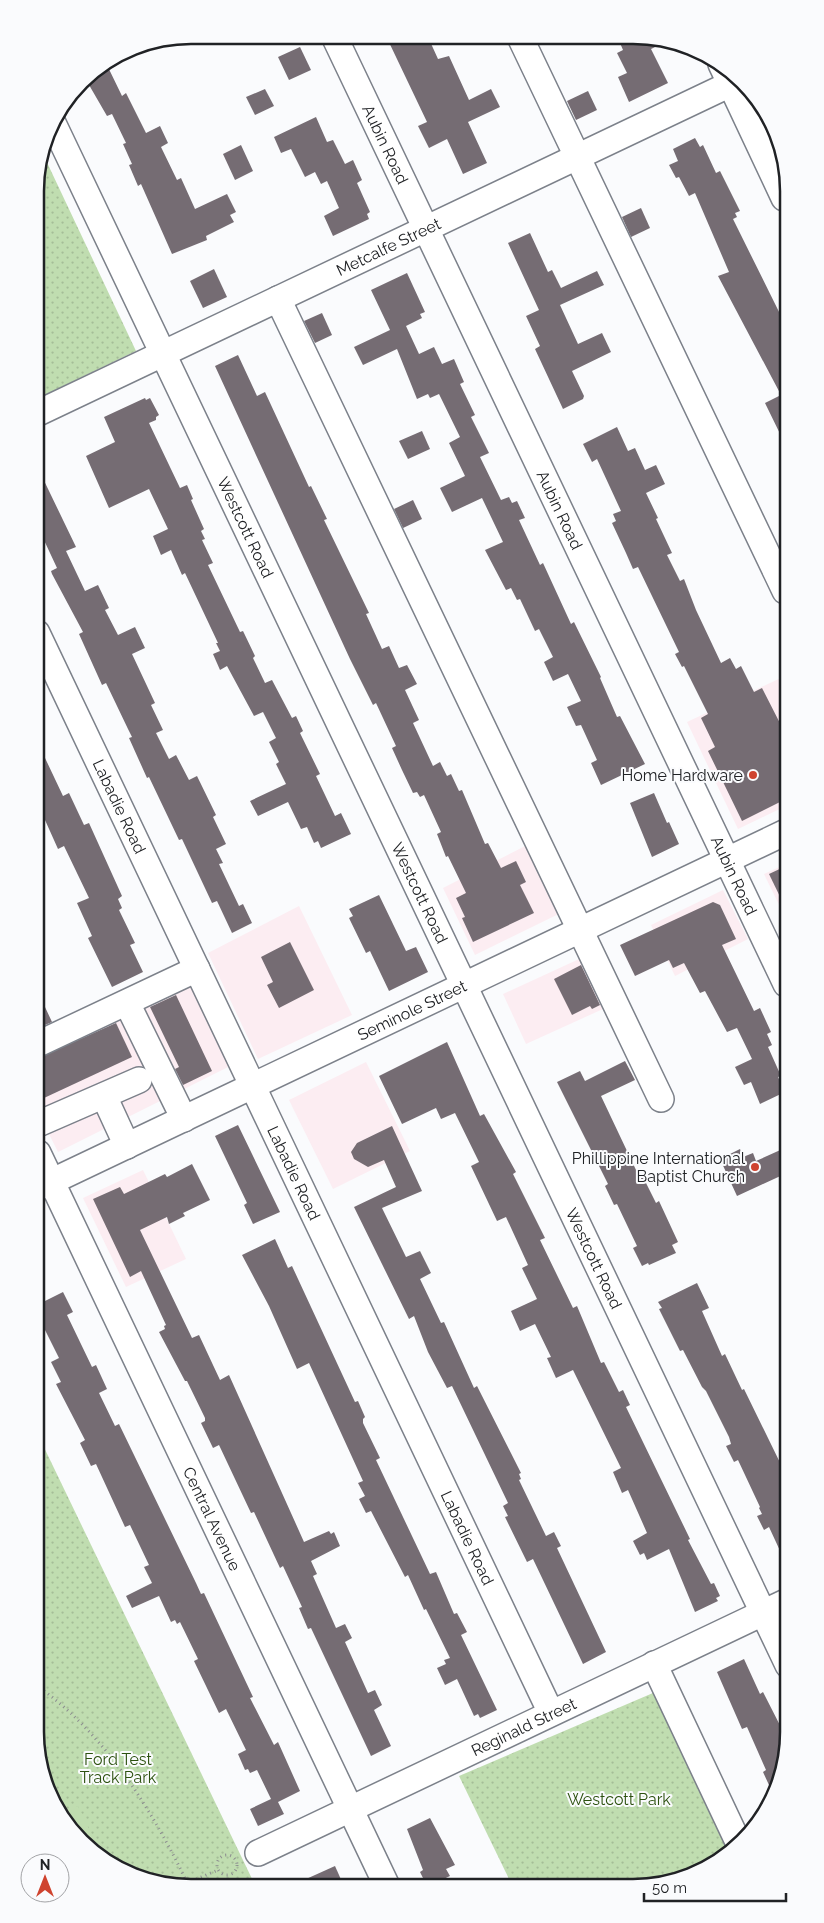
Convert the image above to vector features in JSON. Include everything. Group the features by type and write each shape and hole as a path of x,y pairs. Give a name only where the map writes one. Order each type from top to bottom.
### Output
{"street":[{"name":"Aubin Road","path":"338,44 780,971"},
{"path":"523,44 780,581"},
{"name":"Metcalfe Street","path":"44,410 577,156 727,78"},
{"path":"735,85 780,188"},
{"name":"Westcott Road","path":"57,131 780,1648"},
{"path":"278,299 661,1099"},
{"name":"Labadie Road","path":"44,648 551,1713"},
{"name":"Seminole Street","path":"45,1185 780,835"},
{"path":"44,1041 196,969"},
{"path":"127,1003 184,1119"},
{"path":"44,1121 139,1080"},
{"path":"104,1096 127,1146"},
{"name":"Central Avenue","path":"45,1185 384,1879"},
{"name":"Reginald Street","path":"258,1852 780,1605"},
{"path":"654,1664 736,1837"}],"path":[{"path":"44,1692 98,1741 138,1796 175,1857 186,1879"},
{"path":"227,1854 236,1858 237,1868 233,1873 224,1874 218,1870 217,1863 221,1857 227,1854"},
{"path":"199,1879 218,1870"}],"shaded area":[{"name":"Home Hardware","path":"780,678 780,809 738,829 687,722"},
{"path":"541,838 575,906 475,955 443,888"},
{"path":"780,867 780,907 764,874"},
{"path":"723,890 748,939 675,976 651,925"},
{"path":"299,906 352,1015 258,1059 208,953"},
{"path":"590,954 614,1004 526,1044 503,994"},
{"path":"181,968 230,1066 58,1152 44,1124 44,1035"},
{"path":"366,1062 410,1151 333,1189 289,1100"},
{"path":"143,1170 186,1259 126,1287 83,1198"}],"green space":[{"path":"47,162 136,351 44,395 44,181"},
{"name":"Ford Test Track Park","path":"44,1447 252,1879 181,1879 144,1871 126,1864 94,1843 80,1829 63,1806 49,1770 45,1751"},
{"name":"Westcott Park","path":"660,1690 732,1841 698,1864 671,1874 652,1878 509,1879 459,1776"},
{"path":"78,1806 97,1845 80,1829 67,1811"}],"building":[{"path":"390,44 431,44 438,59 449,56 469,100 491,89 500,107 468,122 487,163 463,174 447,139 429,148 418,126 427,122"},
{"path":"620,44 657,46 651,49 668,83 629,102 618,77 627,73 617,53 623,50"},
{"path":"300,47 311,70 289,80 278,57"},
{"path":"109,69 122,96 126,93 146,133 160,126 168,143 161,147 177,180 181,178 195,209 227,194 236,212 230,215 234,222 206,236 207,240 172,254 141,184 138,186 129,165 132,164 123,144 126,143 112,114 107,116 89,85"},
{"path":"265,89 274,106 255,115 246,97"},
{"path":"588,91 597,110 576,120 567,101"},
{"path":"316,117 327,142 333,140 345,164 353,160 362,180 357,183 370,212 367,214 369,219 333,236 324,216 339,208 327,181 321,184 315,172 305,177 291,149 281,153 274,137"},
{"path":"695,138 700,147 703,145 716,173 720,171 740,211 735,213 737,217 733,219 780,314 780,393 718,276 729,272 695,193 689,196 679,177 676,178 669,165 678,161 673,149"},
{"path":"241,145 253,171 235,180 223,154"},
{"path":"641,208 650,228 631,237 622,217"},
{"path":"530,233 548,272 552,270 561,288 597,271 604,285 560,305 578,344 602,333 611,352 572,371 584,396 583,399 563,409 535,349 540,346 526,316 539,310 508,243"},
{"path":"214,269 227,297 203,308 190,281"},
{"path":"407,273 425,312 420,314 422,318 406,326 419,354 434,347 442,364 454,359 464,382 460,384 475,415 471,417 489,453 480,457 501,500 509,497 512,503 517,501 525,518 519,520 540,565 543,563 571,624 574,622 601,677 617,717 620,716 645,764 601,785 591,763 597,760 581,725 576,726 567,707 581,701 568,674 553,681 544,662 553,657 539,629 535,631 520,599 517,600 511,588 506,590 485,550 503,542 482,498 452,512 440,488 465,476 449,443 460,437 439,394 430,398 428,394 417,399 397,349 363,365 354,347 390,330 371,290"},
{"path":"322,313 332,335 315,343 304,321"},
{"path":"238,355 257,396 265,392 309,487 311,486 327,519 324,520 369,613 366,614 382,649 389,646 399,668 407,665 417,684 405,690 419,720 413,723 433,766 440,762 447,776 451,774 459,791 462,790 485,844 488,843 501,868 516,861 526,882 520,885 534,913 473,942 462,918 465,917 456,898 466,893 448,856 446,857 437,834 441,832 424,795 420,797 417,792 413,793 392,748 396,746 376,703 373,705 350,659 215,366"},
{"path":"780,396 780,434 765,403"},
{"path":"145,398 146,400 150,398 159,415 156,417 156,420 149,423 180,488 187,485 193,499 191,500 204,529 201,531 205,539 202,540 213,563 208,565 240,632 243,631 265,683 272,680 292,718 296,716 303,731 300,733 320,774 316,776 335,816 341,813 351,834 321,848 318,841 314,843 307,827 301,829 288,802 258,816 250,801 286,784 276,764 279,762 269,742 276,738 263,712 254,716 227,666 220,670 213,654 220,651 216,643 218,643 185,573 182,575 171,550 161,555 153,536 168,529 149,489 109,508 86,456 115,442 104,417"},
{"path":"617,427 628,451 635,448 645,470 656,465 665,484 646,493 672,553 667,555 680,581 684,579 696,610 721,663 730,658 736,669 741,666 754,692 762,688 780,723 780,802 742,821 708,751 715,747 701,718 708,714 684,666 682,667 675,654 679,652 638,567 633,569 612,523 616,521 613,514 621,511 597,459 592,462 583,444"},
{"path":"422,431 430,449 408,459 399,441"},
{"path":"44,481 76,547 66,551 85,591 98,585 109,608 105,610 118,635 135,627 145,648 132,654 155,703 151,705 163,730 156,733 169,759 176,755 189,780 197,776 216,815 213,817 226,844 216,849 223,863 219,864 239,906 243,904 252,923 232,933 217,901 212,903 182,839 179,840 149,777 147,778 129,738 132,737 106,683 102,685 79,634 83,632 52,574 51,571 57,568 44,540"},
{"path":"413,500 422,519 403,528 394,509"},
{"path":"44,756 63,796 69,793 84,825 89,823 122,896 118,899 122,908 119,910 135,943 130,945 143,972 112,987 88,938 92,936 77,903 89,898 64,846 58,849 45,820"},
{"path":"654,793 667,823 669,822 679,844 652,857 630,803"},
{"path":"780,869 780,897 769,874"},
{"path":"379,895 406,951 416,947 428,972 389,991 370,951 366,953 349,918 353,916 349,909"},
{"path":"713,902 720,905 736,939 722,945 754,1011 760,1008 771,1032 767,1034 772,1045 768,1047 780,1074 778,1077 780,1094 760,1104 751,1082 744,1085 735,1067 752,1059 737,1028 727,1032 705,991 700,993 684,963 673,968 669,960 635,976 620,945"},
{"path":"290,942 314,990 279,1008 267,985 273,982 261,957"},
{"path":"581,965 600,1005 592,1009 590,1006 572,1015 554,979"},
{"path":"176,995 212,1071 183,1085 175,1069 179,1067 150,1007"},
{"path":"44,1005 52,1022 44,1025"},
{"path":"116,1023 132,1057 44,1098 44,1055"},
{"path":"447,1042 480,1116 484,1114 516,1172 513,1174 545,1238 540,1240 573,1308 577,1306 601,1363 604,1362 619,1392 623,1390 630,1405 626,1407 690,1539 688,1540 711,1584 714,1583 720,1596 716,1598 718,1601 695,1612 669,1549 647,1560 644,1553 640,1555 633,1541 647,1533 628,1490 622,1493 613,1472 621,1468 573,1370 556,1378 547,1358 551,1357 535,1324 520,1331 511,1311 537,1299 522,1268 528,1265 506,1217 497,1221 471,1166 479,1162 455,1113 441,1119 436,1108 402,1124 379,1076"},
{"path":"625,1061 635,1080 601,1096 636,1170 639,1169 656,1203 659,1201 678,1242 672,1245 676,1253 649,1265 648,1263 642,1266 633,1248 637,1246 617,1204 614,1205 605,1186 608,1184 557,1082 580,1071 585,1081"},
{"path":"238,1125 280,1212 253,1224 244,1205 247,1203 215,1136"},
{"path":"392,1126 422,1191 382,1208 406,1257 420,1251 431,1273 420,1279 441,1323 444,1322 474,1388 477,1386 521,1473 519,1474 521,1479 519,1480 546,1536 554,1532 561,1546 557,1548 606,1652 583,1664 533,1559 527,1562 505,1517 508,1516 503,1506 508,1503 452,1386 447,1388 428,1352 414,1316 409,1319 354,1207 396,1187 384,1160 368,1167 354,1159 351,1152 357,1143"},
{"name":"Phillippine International Baptist Church","path":"740,1149 743,1157 753,1153 756,1161 780,1150 780,1176 737,1196 720,1159"},
{"path":"192,1164 210,1200 183,1213 185,1216 169,1224 167,1217 140,1230 192,1338 199,1335 220,1380 229,1375 304,1542 329,1531 331,1534 334,1532 340,1546 311,1561 317,1574 313,1576 336,1628 345,1624 352,1638 345,1642 368,1693 375,1690 382,1705 374,1710 391,1746 371,1756 311,1628 308,1629 299,1608 302,1607 283,1566 280,1568 254,1512 251,1513 219,1445 213,1448 201,1423 205,1421 205,1418 187,1381 185,1381 159,1332 165,1329 164,1326 166,1325 141,1271 130,1277 93,1199 120,1187 124,1194 165,1174 167,1177"},
{"path":"275,1239 288,1268 292,1266 355,1402 358,1401 365,1417 363,1423 380,1458 376,1460 430,1574 436,1572 454,1614 457,1613 467,1632 461,1635 497,1710 480,1718 478,1714 474,1716 457,1679 445,1685 437,1668 446,1664 444,1660 450,1658 426,1609 424,1610 408,1575 405,1577 371,1511 366,1513 359,1499 365,1496 358,1483 363,1481 309,1363 297,1369 269,1306 242,1255"},
{"path":"697,1283 709,1308 702,1311 722,1356 725,1354 780,1463 780,1551 769,1527 764,1530 757,1516 762,1514 760,1507 738,1460 734,1462 726,1446 731,1444 729,1437 683,1350 680,1351 659,1309 662,1308 658,1302"},
{"path":"63,1292 73,1312 67,1315 92,1367 96,1365 107,1389 99,1393 115,1426 119,1424 201,1594 204,1593 253,1697 250,1698 274,1745 278,1742 300,1791 278,1802 284,1814 258,1826 250,1809 271,1799 257,1770 250,1773 248,1769 245,1770 238,1754 246,1750 226,1709 219,1713 194,1661 198,1659 180,1622 177,1624 175,1620 171,1622 159,1596 132,1608 126,1596 152,1583 144,1567 149,1565 130,1525 125,1527 96,1464 91,1466 80,1443 85,1440 56,1384 61,1382 51,1362 59,1358 44,1328 44,1302"},
{"path":"744,1659 760,1694 763,1692 780,1725 779,1751 770,1786 763,1772 766,1770 747,1727 742,1729 717,1672"},
{"path":"430,1818 455,1865 446,1869 450,1876 444,1879 424,1879 420,1872 423,1870 407,1829"},
{"path":"335,1866 341,1879 306,1879"}],"place":[{"name":"Home Hardware","path":"753,775"},
{"name":"Phillippine International Baptist Church","path":"755,1167"}]}
